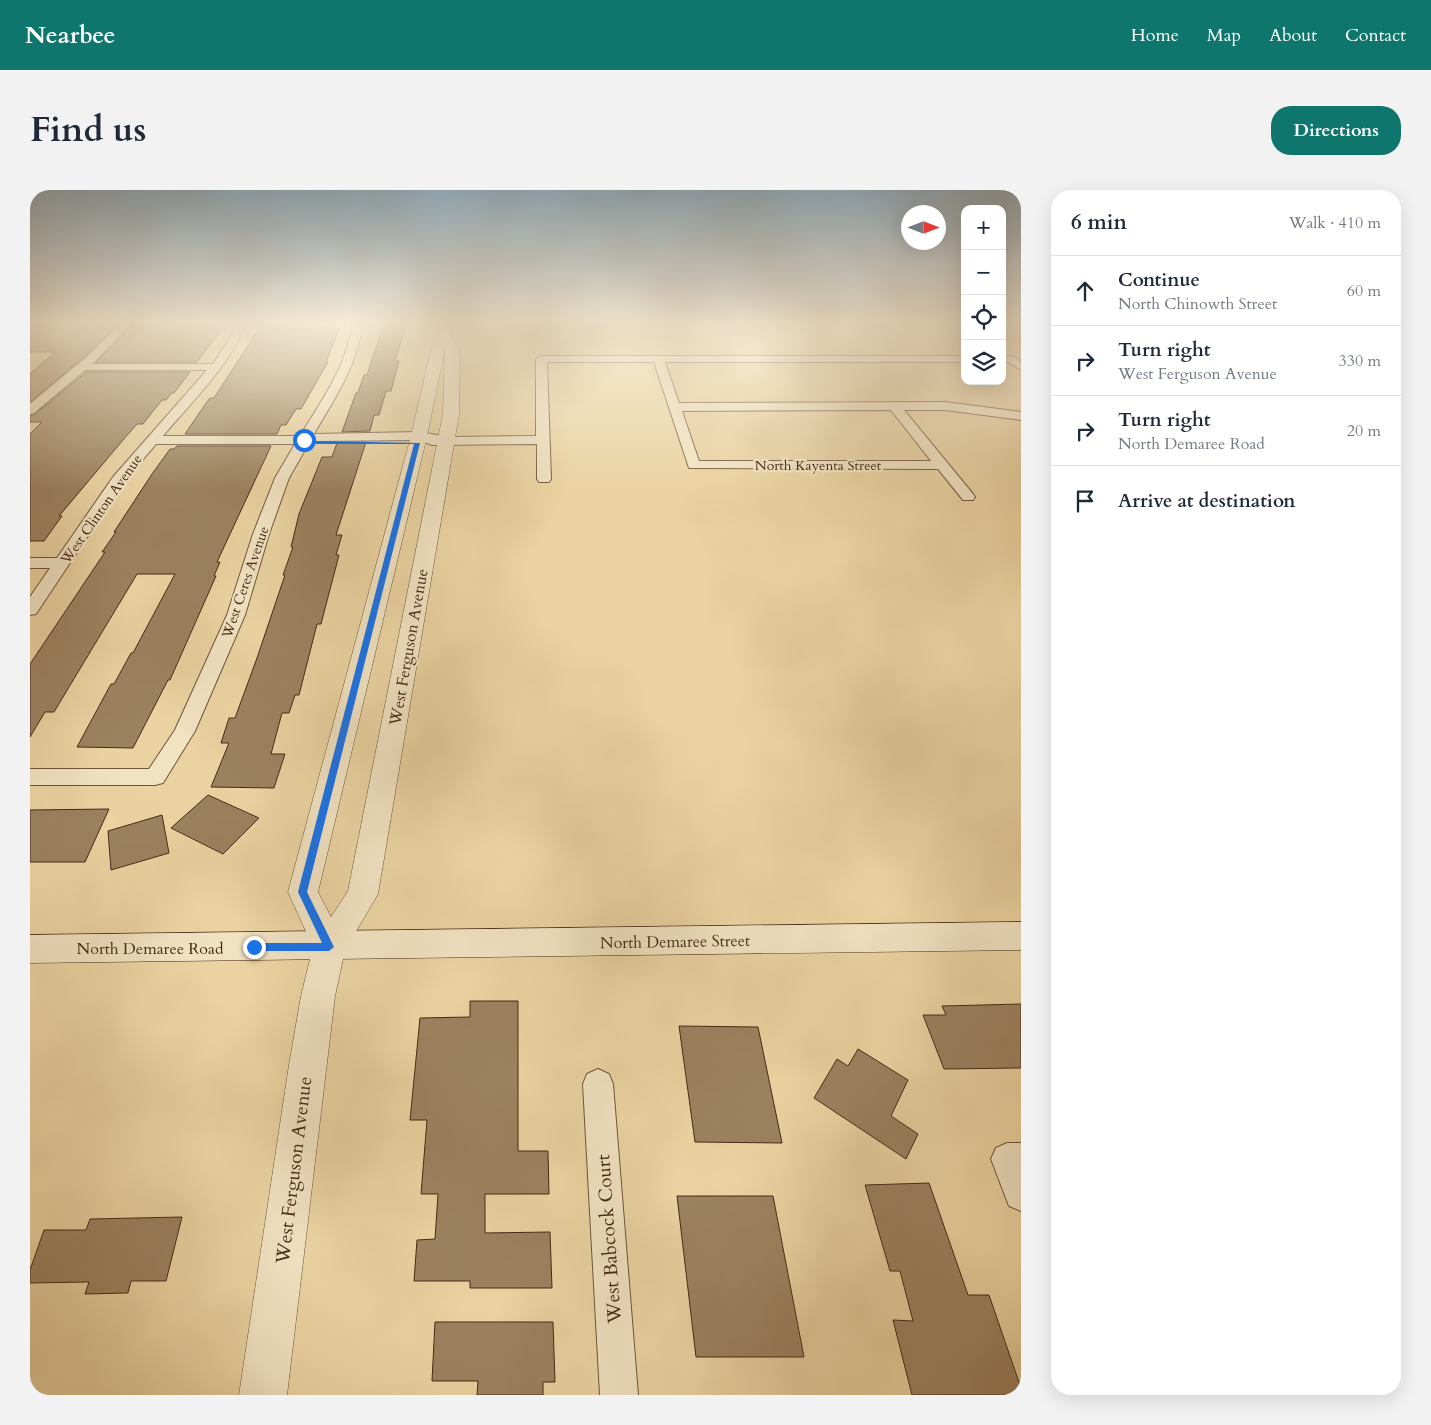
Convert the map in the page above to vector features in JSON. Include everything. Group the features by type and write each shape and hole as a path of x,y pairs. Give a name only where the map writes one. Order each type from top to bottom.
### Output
{"street":[{"path":"30,410 70,377"},
{"name":"West Clinton Avenue","path":"30,610 113,487 151,440 208,377"},
{"name":"West Ceres Avenue","path":"30,777 156,777 185,731 236,615 261,534 282,478 341,377"},
{"name":"West Ferguson Avenue","path":"329,947 303,892 418,439 432,377"},
{"name":"West Ferguson Avenue","path":"264,1395 307,1065 318,996 329,947 363,894 451,414 453,377"},
{"path":"541,377 544,479"},
{"path":"664,377 674,406 959,407 1021,416"},
{"name":"North Kayenta Street","path":"674,406 694,466 942,465"},
{"path":"894,406 968,497"},
{"path":"151,440 304,440 317,442 418,439 543,440"},
{"path":"30,563 62,563"},
{"name":"North Demaree Street","path":"329,947 1021,936"},
{"name":"North Demaree Road","path":"30,949 329,947"},
{"name":"West Babcock Court","path":"598,1084 619,1395"},
{"path":"1014,1159 1021,1194"}],"building":[{"path":"30,377 60,377 30,402"},
{"path":"80,377 186,377 174,393 166,400 162,400 143,424 137,424 123,440 59,516 62,516 44,541 30,541 30,434 42,422 30,422 30,416 35,414"},
{"path":"227,377 319,377 301,409 296,409 286,425 281,425 277,434 185,434 210,398 214,398"},
{"path":"363,377 395,377 391,391 386,391 379,415 374,415 370,431 342,432 356,393 358,393"},
{"path":"366,442 336,535 342,535 336,555 339,555 321,624 317,624 299,695 295,695 289,713 282,713 271,754 285,754 274,788 211,787 229,743 221,743 229,718 235,718 257,658 285,575 283,575 293,547 291,547 299,514 322,457 332,457 337,443"},
{"path":"177,446 271,446 217,562 220,562 214,576 216,576 170,680 168,680 133,748 77,747 111,684 114,684 131,653 133,653 175,574 137,574 54,712 45,712 30,737 30,664 105,552 102,552 152,474 170,449 174,449"},
{"path":"208,795 259,818 223,854 171,828"},
{"path":"109,809 85,862 30,862 30,810"},
{"path":"162,815 169,853 111,870 108,831"},
{"path":"470,1001 518,1001 518,1151 548,1151 549,1194 485,1194 485,1233 550,1232 552,1288 470,1288 470,1281 414,1281 417,1240 435,1239 438,1194 421,1194 427,1120 410,1120 420,1018 470,1017"},
{"path":"1021,1004 1021,1068 944,1069 923,1015 946,1015 942,1006"},
{"path":"679,1026 758,1027 782,1143 695,1142"},
{"path":"858,1049 908,1080 891,1116 918,1134 906,1159 814,1098 837,1059 848,1066"},
{"path":"929,1183 968,1295 989,1295 1021,1388 1021,1395 912,1395 893,1320 913,1321 900,1271 890,1271 865,1185"},
{"path":"677,1196 773,1196 804,1357 696,1357"},
{"path":"182,1217 166,1281 131,1281 128,1293 85,1294 89,1282 30,1283 30,1270 44,1230 86,1230 90,1219"},
{"path":"435,1322 553,1322 555,1382 543,1382 543,1395 477,1395 478,1381 432,1381"}],"route":[{"path":"254,947 329,947 303,892 417,443 317,442 304,440"}]}
